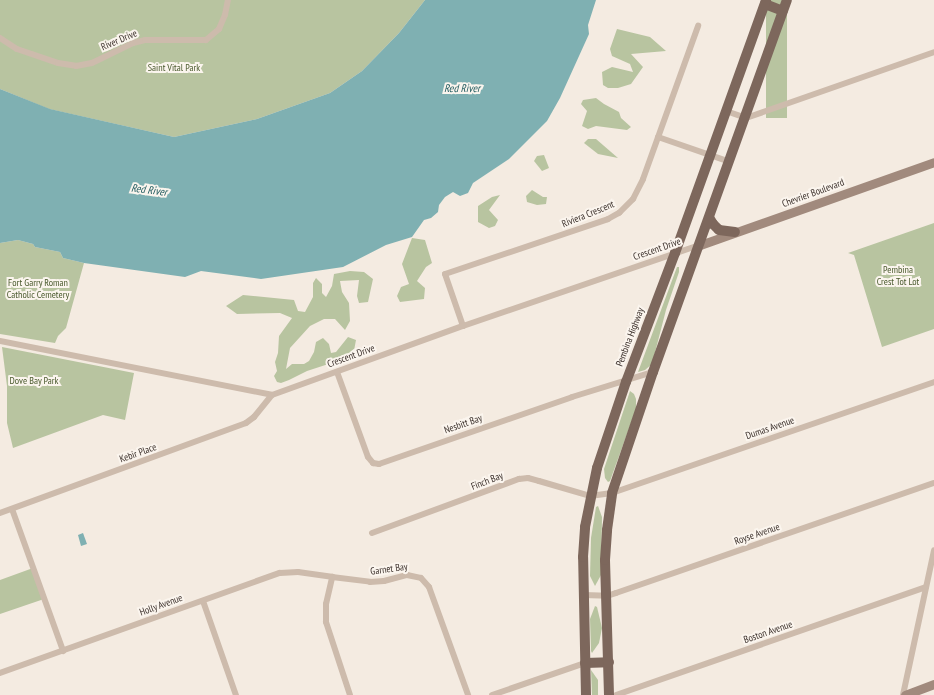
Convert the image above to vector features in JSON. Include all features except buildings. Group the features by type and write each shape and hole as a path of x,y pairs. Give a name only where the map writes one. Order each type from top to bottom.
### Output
{"main road":[{"path":"609,695 606,530 612,493 653,372 710,219 787,0"},
{"path":"766,2 783,11"},
{"name":"Pembina Highway","path":"586,695 584,536 590,496 597,468 626,382 675,253 766,2"},
{"path":"710,219 719,230 735,232"},
{"path":"585,663 609,662"}],"street":[{"name":"River Drive","path":"0,38 17,49 58,63 76,66 92,63 133,43 145,40 206,40 218,29 225,15 228,0"},
{"name":"Riviera Crescent","path":"464,326 445,274 582,229 619,213 627,207 639,190 698,26"},
{"path":"726,111 746,118 934,52"},
{"path":"658,137 730,162"},
{"name":"Chevrier Boulevard","path":"700,245 934,162"},
{"name":"Crescent Drive","path":"272,395 464,326 700,245"},
{"path":"0,341 272,395"},
{"name":"Nesbitt Bay","path":"337,372 368,457 373,463 380,464 615,382 626,382 653,372"},
{"name":"Dumas Avenue","path":"612,493 934,382"},
{"name":"Kebir Place","path":"0,513 246,423 254,417 272,395"},
{"name":"Finch Bay","path":"372,532 519,479 528,478 539,480 590,496 612,493"},
{"name":"Royse Avenue","path":"584,595 607,596 934,483"},
{"path":"12,509 63,651"},
{"path":"904,695 934,550"},
{"name":"Holly Avenue","path":"0,673 286,572 298,572 332,577"},
{"name":"Garnet Bay","path":"332,577 370,582 414,575 426,582 432,594 468,695"},
{"path":"332,577 326,604 326,622 350,695"},
{"name":"Boston Avenue","path":"616,695 926,587"},
{"path":"203,601 236,695"},
{"path":"492,695 585,663"},
{"path":"904,695 934,684"}],"green space":[{"name":"Saint Vital Park","path":"0,0 425,0 399,33 362,71 330,93 257,119 174,137 49,109 0,89"},
{"path":"766,0 787,0 787,118 766,118"},
{"path":"617,29 650,37 666,51 631,54 643,67 631,84 618,88 608,88 603,85 602,72 612,67 633,72 630,64 612,56 610,49"},
{"path":"596,98 619,112 621,118 631,127 627,130 596,126 588,129 582,126 587,111 581,104 583,100"},
{"path":"588,139 596,139 618,158 598,154 584,143"},
{"path":"544,155 549,168 542,171 534,161 537,156"},
{"path":"532,190 543,197 547,197 546,204 537,205 527,202 526,196"},
{"path":"500,195 489,210 498,220 495,226 489,228 478,222 478,206 492,197"},
{"name":"Pembina Crest Tot Lot","path":"934,223 934,329 882,347 854,255 848,253"},
{"path":"412,238 425,240 432,263 426,267 417,281 425,288 424,299 400,302 397,296 401,287 409,284 402,264"},
{"name":"Fort Garry Roman Catholic Cemetery","path":"18,240 33,244 35,247 60,252 63,258 84,263 66,328 58,336 55,343 0,334 0,243"},
{"path":"677,267 679,267 679,272 666,310 652,364 645,370 638,372"},
{"path":"350,271 364,272 373,279 368,302 359,303 357,296 359,280 340,281 342,292 349,303 350,321 345,330 335,319 324,319 310,326 290,348 286,369 292,364 304,364 309,361 314,352 316,342 323,338 329,344 331,353 336,352 348,337 356,340 353,356 307,371 281,383 277,382 274,376 277,371 275,362 278,353 279,336 292,318 280,313 237,314 226,306 243,295 294,300 298,311 305,312 313,297 313,283 316,278 322,284 322,293 326,297 332,286 334,274"},
{"name":"Dove Bay Park","path":"2,347 134,373 125,420 103,415 13,448 7,423 7,386"},
{"path":"630,391 634,394 636,399 636,409 610,481 608,482 605,478 604,469"},
{"path":"598,506 602,517 601,575 595,586 590,576 591,538 596,507"},
{"path":"33,568 44,599 0,614 0,580"},
{"path":"595,606 597,607 602,628 599,643 592,653 590,619"},
{"path":"591,670 598,680 598,695 592,695"}],"water":[{"name":"Red River","path":"425,0 596,0 588,25 589,34 560,98 547,121 509,159 473,183 468,193 460,196 453,192 445,197 439,205 438,212 431,218 424,220 412,237 386,245 343,267 261,279 201,271 185,277 84,263 63,258 60,252 35,247 33,244 18,240 0,243 0,89 50,109 174,137 257,119 330,93 362,71 399,33"},
{"path":"83,533 87,544 81,546 78,535"}]}
